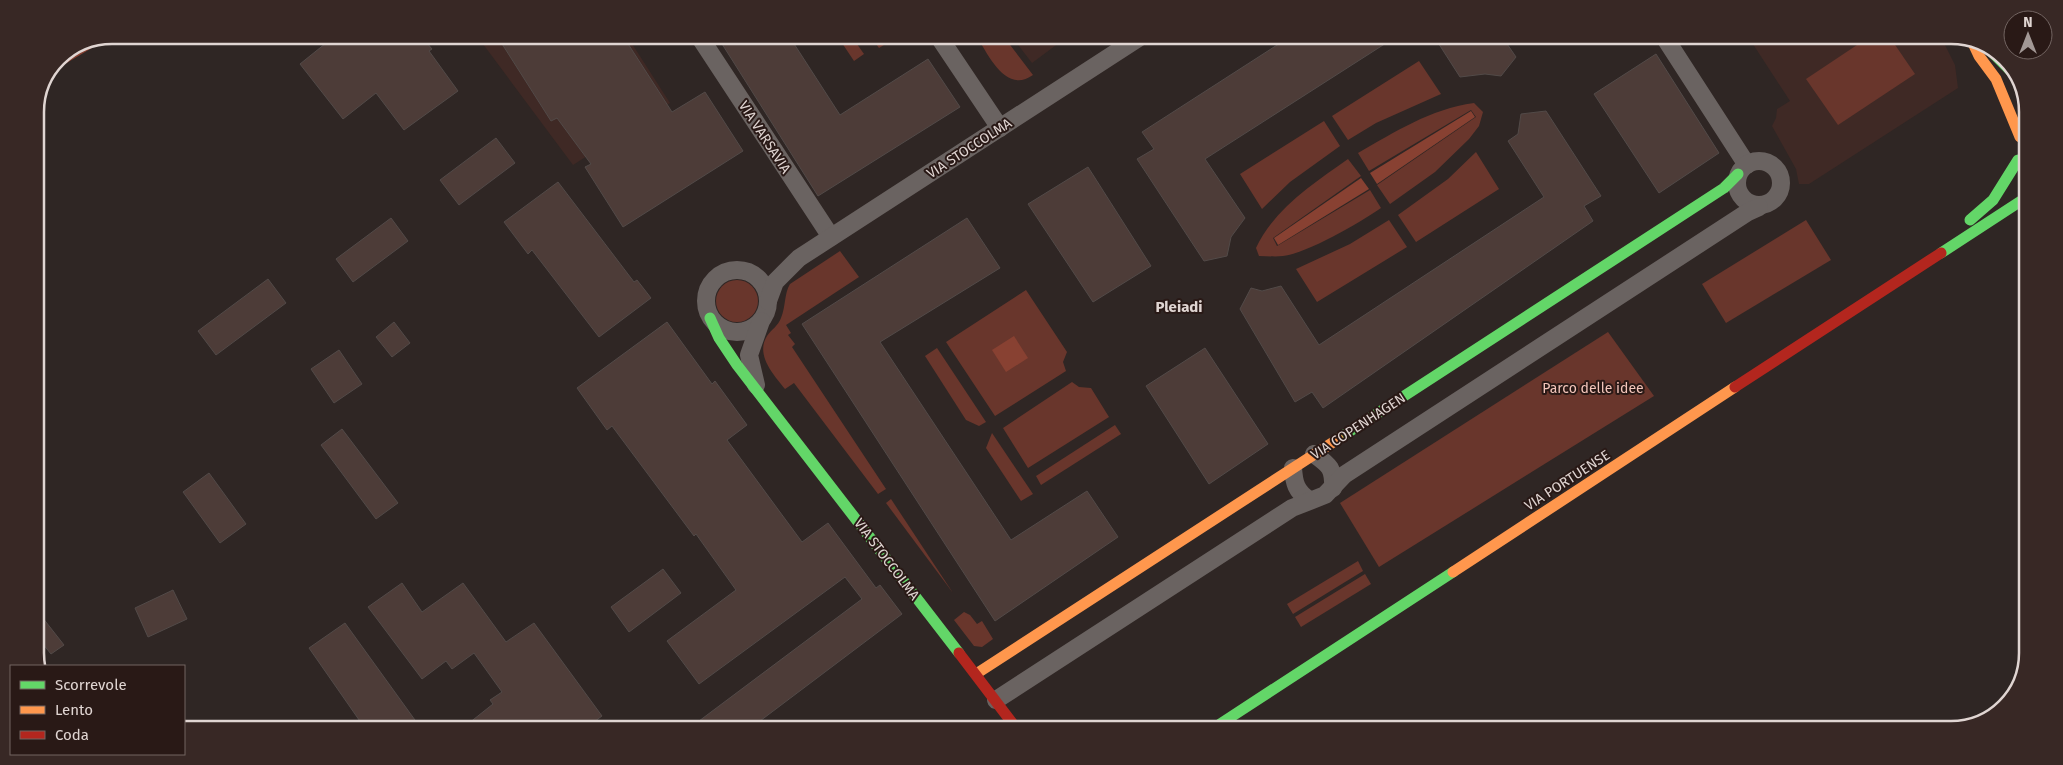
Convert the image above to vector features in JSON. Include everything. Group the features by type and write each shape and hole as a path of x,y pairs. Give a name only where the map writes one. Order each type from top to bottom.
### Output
{"street":[{"name":"VIA VARSAVIA","path":"704,44 831,237"},
{"path":"944,44 1000,128"},
{"name":"VIA STOCCOLMA","path":"768,301 776,282 799,258 1129,44"},
{"path":"1669,44 1742,170"},
{"path":"1975,48 1996,79 2019,135"},
{"name":"VIA PORTUENSE","path":"2019,141 2017,148 2019,159"},
{"path":"996,700 1292,508 1325,495 1344,475 1748,212 1773,201 1778,196 1781,181 1779,172 1774,166 1758,161 1742,170 1737,186 1743,199 1759,207"},
{"name":"VIA PORTUENSE","path":"1937,256 1993,200 2019,166"},
{"name":"VIA COPENHAGEN","path":"976,674 1724,188 1742,170"},
{"name":"VIA PORTUENSE","path":"1225,721 2019,201"},
{"name":"VIA STOCCOLMA","path":"750,273 769,269 799,258"},
{"path":"740,270 750,273 763,284 768,301 766,312 754,328 745,332 735,333 725,331 716,326 706,309 705,299 713,280 721,274 740,270"},
{"name":"VIA STOCCOLMA","path":"710,318 717,337 727,353 758,390 1011,721"},
{"name":"VIA STOCCOLMA","path":"758,390 749,355 761,321"},
{"path":"1314,454 1328,464 1334,474 1332,488"},
{"path":"1293,468 1294,482 1299,493 1309,500"}],"shaded area":[{"path":"483,44 632,44 670,103 573,165"},
{"path":"1017,44 1058,44 1032,63"},
{"path":"1753,44 1944,44 1955,65 1958,88 1809,184 1799,184 1796,169 1772,126 1776,118 1777,109 1790,101"},
{"path":"1471,111 1475,117 1377,184 1370,173"},
{"path":"1361,178 1369,189 1278,245 1274,238"},
{"path":"1014,336 1028,358 1006,372 992,350"}],"green space":[{"path":"843,44 857,44 864,54 854,61"},
{"path":"876,44 886,44 879,48"},
{"path":"981,44 1009,44 1033,75 1023,80 1015,80 999,70"},
{"path":"1858,44 1894,44 1915,74 1838,125 1806,79"},
{"path":"1419,61 1441,94 1376,123 1348,140 1332,116"},
{"path":"1474,103 1483,112 1479,126 1469,139 1435,172 1390,204 1377,185 1476,117 1471,110 1369,171 1358,153 1413,122 1443,110"},
{"path":"1324,121 1340,146 1290,182 1262,209 1240,174"},
{"path":"1476,152 1499,189 1416,242 1398,215 1448,179"},
{"path":"1348,159 1361,176 1273,238 1277,246 1370,190 1381,208 1347,229 1306,249 1283,256 1259,256 1256,248 1273,221 1284,209 1309,187"},
{"path":"1389,220 1407,247 1317,302 1296,269 1350,244"},
{"path":"1806,220 1831,260 1726,323 1702,284"},
{"path":"840,251 859,277 786,325 791,333 788,335 795,344 792,347 886,489 878,494 794,383 785,389 767,364 763,350 767,336 781,318 790,284"},
{"path":"737,280 752,286 758,301 752,316 737,322 722,316 716,301 722,286"},
{"path":"1026,290 1067,352 1063,362 1066,371 995,416 946,342"},
{"name":"Parco delle idee","path":"1608,332 1654,396 1379,567 1340,503"},
{"path":"937,348 986,422 979,426 966,420 925,356"},
{"path":"1072,382 1079,387 1091,388 1109,417 1028,468 1003,428"},
{"path":"1115,425 1121,434 1041,485 1036,476"},
{"path":"992,433 1033,494 1021,501 986,448"},
{"path":"891,499 953,593 886,503"},
{"path":"1358,561 1363,571 1293,614 1287,604"},
{"path":"1365,574 1371,584 1301,627 1295,617"},
{"path":"964,612 970,615 977,624 982,621 993,639 982,647 974,646 954,620"}],"building":[{"path":"325,44 428,44 432,49 429,51 458,91 404,130 376,93 343,119 300,64"},
{"path":"502,44 628,44 672,112 705,92 743,151 623,227 585,167 591,164 557,118 551,121"},
{"path":"722,44 794,44 840,115 928,59 960,107 818,196"},
{"path":"1279,44 1385,44 1205,159 1245,218 1231,237 1227,256 1204,261 1137,159 1154,149 1142,132"},
{"path":"1439,44 1507,44 1516,57 1501,76 1485,74 1460,77"},
{"path":"1656,54 1719,153 1659,193 1594,94"},
{"path":"1546,111 1601,196 1584,206 1593,221 1323,408 1312,392 1295,402 1240,309 1251,288 1262,291 1281,286 1319,345 1544,197 1508,141 1518,134 1521,114"},
{"path":"496,138 515,163 459,205 440,180"},
{"path":"1088,167 1151,266 1093,302 1028,204"},
{"path":"558,182 634,282 637,280 651,298 599,337 532,250 528,254 504,222"},
{"path":"391,218 408,241 353,282 336,259"},
{"path":"967,218 1000,268 880,342 1011,540 1087,491 1118,537 995,621 802,324"},
{"path":"268,279 286,303 216,355 198,331"},
{"path":"394,322 410,343 392,357 376,337"},
{"path":"667,322 712,384 715,381 747,425 727,440 802,542 828,523 876,588 880,585 902,614 760,721 699,721 862,599 845,577 699,684 667,641 736,590 696,534 694,536 612,426 607,430 577,388"},
{"path":"1205,348 1268,444 1209,484 1146,386"},
{"path":"339,350 362,384 334,403 311,369"},
{"path":"342,429 398,503 376,519 321,445"},
{"path":"209,473 246,524 220,543 183,492"},
{"path":"663,569 681,593 629,632 611,607"},
{"path":"402,583 422,612 463,583 506,642 534,623 602,716 595,721 472,721 493,704 490,700 502,692 474,653 452,669 446,661 422,679 368,607"},
{"path":"173,590 187,619 148,637 135,608"},
{"path":"44,619 64,645 51,654 44,645"},
{"path":"345,623 416,721 360,721 309,648"}],"waterway":[{"path":"72,56 79,52"}],"traffic: fast":[{"path":"1970,220 1993,200 2018,160"},
{"path":"1338,439 1724,188 1738,174"},
{"path":"1941,253 2019,202"},
{"path":"710,318 719,338 737,365 959,653"},
{"path":"1225,721 1453,572"}],"traffic: slow":[{"path":"1975,48 1996,79 2019,135"},
{"path":"1453,572 1735,387"},
{"path":"976,674 1338,439"}],"traffic: jam":[{"path":"1735,387 1941,253"},
{"path":"959,653 1011,721"}],"district":[{"name":"Pleiadi","path":"1179,307"}]}
